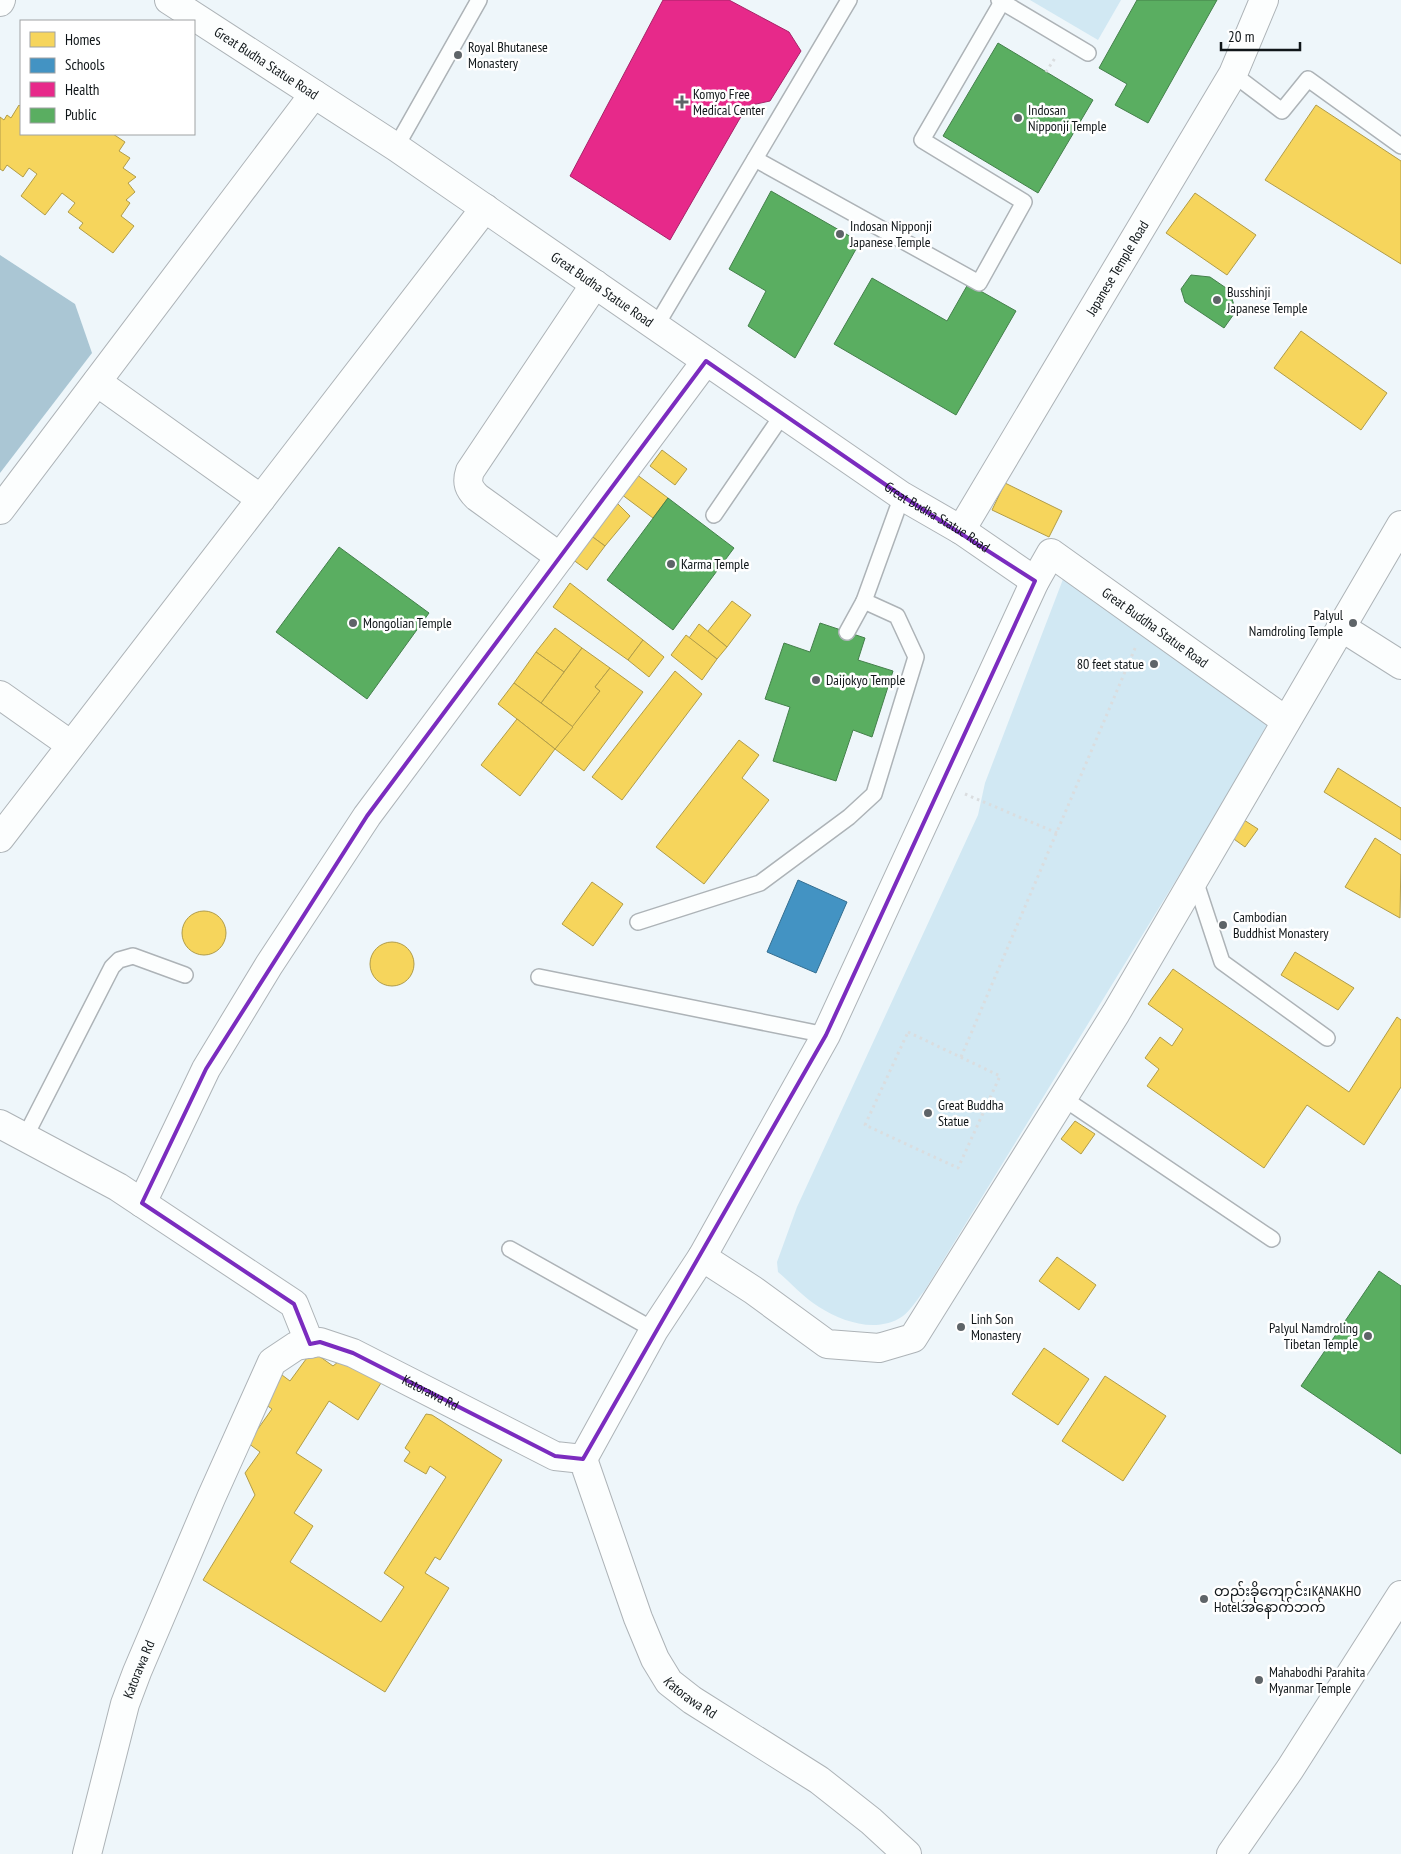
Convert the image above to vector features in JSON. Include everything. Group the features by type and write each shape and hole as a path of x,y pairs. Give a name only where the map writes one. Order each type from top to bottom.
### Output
{"street":[{"name":"Japanese Temple Road","path":"961,530 1233,74 1264,0"},
{"name":"Great Budha Statue Road","path":"177,10 193,20"},
{"name":"Great Budha Statue Road","path":"195,21 396,147 902,496 961,530 1035,581"},
{"path":"0,510 314,94"},
{"path":"0,838 485,208"},
{"path":"560,557 477,497 470,490 467,481 470,471 595,284"},
{"path":"142,1203 206,1069 269,965 366,816 706,361"},
{"path":"97,382 261,499"},
{"path":"702,1257 754,1290 827,1344 878,1348 912,1338 1121,1005 1401,524"},
{"name":"Great Buddha Statue Road","path":"1035,581 1051,553 1286,721"},
{"path":"583,1458 654,1330 702,1257 826,1035 1035,581"},
{"path":"1341,627 1401,664"},
{"path":"0,695 71,745"},
{"path":"0,1124 118,1187 294,1304 310,1344"},
{"name":"Katorawa Rd","path":"87,1854 136,1672 272,1362 296,1346 320,1342 353,1353 555,1456 583,1458 638,1618 655,1659 669,1682 692,1700 818,1780 872,1821 907,1854"},
{"path":"1231,1854 1290,1769 1401,1595"}],"lane":[{"path":"396,147 479,0"},
{"path":"656,326 849,0"},
{"path":"755,159 979,283 1024,202 922,140 1001,1 1088,53"},
{"path":"1233,74 1282,111 1308,79 1401,146"},
{"path":"714,515 783,414"},
{"path":"847,632 864,601 902,496"},
{"path":"638,922 760,883 849,817 874,794 916,657 897,616 864,601"},
{"path":"1195,880 1222,962 1327,1038"},
{"path":"25,1137 112,966 119,960 133,956 185,975"},
{"path":"539,977 826,1035"},
{"path":"1063,1098 1272,1239"},
{"path":"510,1249 654,1330"}],"path":[{"path":"961,1057 1147,620"},
{"path":"942,784 1057,833"},
{"path":"908,1032 961,1057 1000,1076 958,1168 865,1125 908,1032"}],"highlighted area":[{"path":"706,361 902,496 1035,581 826,1035 583,1459 555,1456 353,1353 320,1342 310,1344 294,1304 142,1203 206,1069 367,816"}],"shaded area":[{"path":"1030,0 1121,0 1098,40"},
{"path":"0,255 75,304 92,353 0,473"},
{"path":"1065,574 1271,725 925,1290 903,1316 893,1321 871,1325 849,1321 828,1312 808,1299 778,1272 777,1262 797,1207 978,815 985,783"}],"building: Homes":[{"path":"19,105 20,135 114,135 125,142 119,151 130,158 123,168 136,177 128,183 135,192 126,200 130,203 121,216 134,226 113,253 79,228 83,223 68,212 75,203 62,193 45,215 21,196 37,174 29,168 23,177 7,165 3,171 0,169 0,117 4,120 7,115 11,118"},
{"path":"1316,105 1401,161 1401,264 1265,180"},
{"path":"1195,193 1256,235 1227,275 1166,233"},
{"path":"1301,331 1387,393 1361,430 1274,368"},
{"path":"662,450 687,469 675,485 650,466"},
{"path":"636,474 668,498 653,518 621,494"},
{"path":"1005,483 1062,511 1049,537 992,510"},
{"path":"616,502 630,516 605,546 590,535"},
{"path":"590,535 605,546 587,570 572,559"},
{"path":"570,583 643,640 628,660 553,607"},
{"path":"732,601 751,615 727,647 708,631"},
{"path":"699,624 727,647 717,659 689,638"},
{"path":"555,628 582,648 564,672 536,652"},
{"path":"686,635 717,659 702,680 671,655"},
{"path":"643,640 664,657 649,677 628,660"},
{"path":"582,648 610,668 595,687 600,691 573,727 541,703"},
{"path":"536,652 564,672 541,703 514,683"},
{"path":"610,668 643,692 584,771 555,749 600,691 595,687"},
{"path":"675,671 702,694 622,800 592,777"},
{"path":"514,683 573,727 555,749 498,704"},
{"path":"517,719 555,749 520,796 481,765"},
{"path":"739,740 759,755 742,778 769,800 704,884 656,847"},
{"path":"1338,768 1401,808 1401,840 1324,792"},
{"path":"1244,820 1258,829 1245,847 1231,837"},
{"path":"1375,838 1401,855 1400,918 1345,887"},
{"path":"592,882 623,904 593,946 562,924"},
{"path":"200,911 208,911 220,917 226,933 220,949 208,955 200,955 188,949 182,937 182,929 188,917"},
{"path":"388,942 396,942 408,948 414,964 408,980 396,986 388,986 376,980 370,968 370,960 376,948"},
{"path":"1295,952 1354,988 1338,1010 1281,975"},
{"path":"1173,969 1349,1092 1397,1017 1401,1020 1401,1087 1364,1145 1307,1105 1264,1168 1147,1086 1159,1069 1145,1058 1160,1037 1172,1046 1183,1029 1148,1004"},
{"path":"1075,1121 1095,1134 1081,1154 1061,1139"},
{"path":"1057,1257 1096,1285 1079,1310 1039,1281"},
{"path":"1044,1348 1089,1379 1058,1425 1012,1394"},
{"path":"312,1351 333,1366 343,1358 381,1383 358,1420 329,1401 296,1453 322,1470 294,1513 313,1526 290,1562 381,1622 404,1587 384,1573 446,1477 430,1466 426,1474 404,1461 410,1452 405,1448 426,1414 432,1415 502,1460 440,1560 435,1557 425,1573 449,1588 385,1692 203,1580 255,1495 245,1473 260,1452 248,1443 272,1409 262,1402 282,1375 290,1381"},
{"path":"1105,1376 1166,1416 1123,1481 1062,1441"}],"building: Schools":[{"path":"798,880 847,902 816,973 767,952"}],"building: Health":[{"path":"663,0 729,0 789,32 801,51 770,101 747,106 670,240 570,176"}],"building: Public":[{"path":"1137,0 1217,0 1148,123 1115,105 1127,84 1099,68"},
{"name":"Indosan Nipponji Temple","path":"998,43 1093,100 1038,193 943,136"},
{"path":"771,191 860,242 795,358 748,326 766,291 729,269"},
{"name":"Busshinji Japanese Temple","path":"1191,275 1210,277 1229,290 1236,311 1224,328 1185,302 1181,289"},
{"path":"872,278 947,321 968,284 1016,311 956,415 834,344"},
{"name":"Karma Temple","path":"668,498 734,548 673,630 607,580"},
{"name":"Mongolian Temple","path":"339,547 429,613 367,699 276,632"},
{"path":"820,623 865,638 858,660 893,671 872,737 853,730 836,781 773,761 790,707 765,699 784,643 810,652"},
{"name":"Palyul Namdroling Tibetan Temple","path":"1379,1271 1401,1286 1401,1454 1301,1386"}],"place":[{"name":"Royal Bhutanese Monastery","path":"458,55"},
{"name":"Komyo Free Medical Center","path":"682,102"},
{"name":"Indosan Nipponji Temple","path":"1018,118"},
{"name":"Indosan Nipponji Japanese Temple","path":"840,234"},
{"name":"Busshinji Japanese Temple","path":"1217,300"},
{"name":"Karma Temple","path":"671,564"},
{"name":"Mongolian Temple","path":"353,623"},
{"name":"Palyul Namdroling Temple","path":"1353,623"},
{"name":"80 feet statue","path":"1154,664"},
{"name":"Daijokyo Temple","path":"816,680"},
{"name":"Cambodian Buddhist Monastery","path":"1223,925"},
{"name":"Great Buddha Statue","path":"928,1113"},
{"name":"Linh Son Monastery","path":"961,1327"},
{"name":"Palyul Namdroling Tibetan Temple","path":"1368,1336"},
{"name":"တည်းခိုကျောင်း၊KANAKHO Hotelအနောက်ဘက်","path":"1204,1599"},
{"name":"Mahabodhi Parahita Myanmar Temple","path":"1259,1680"}]}
